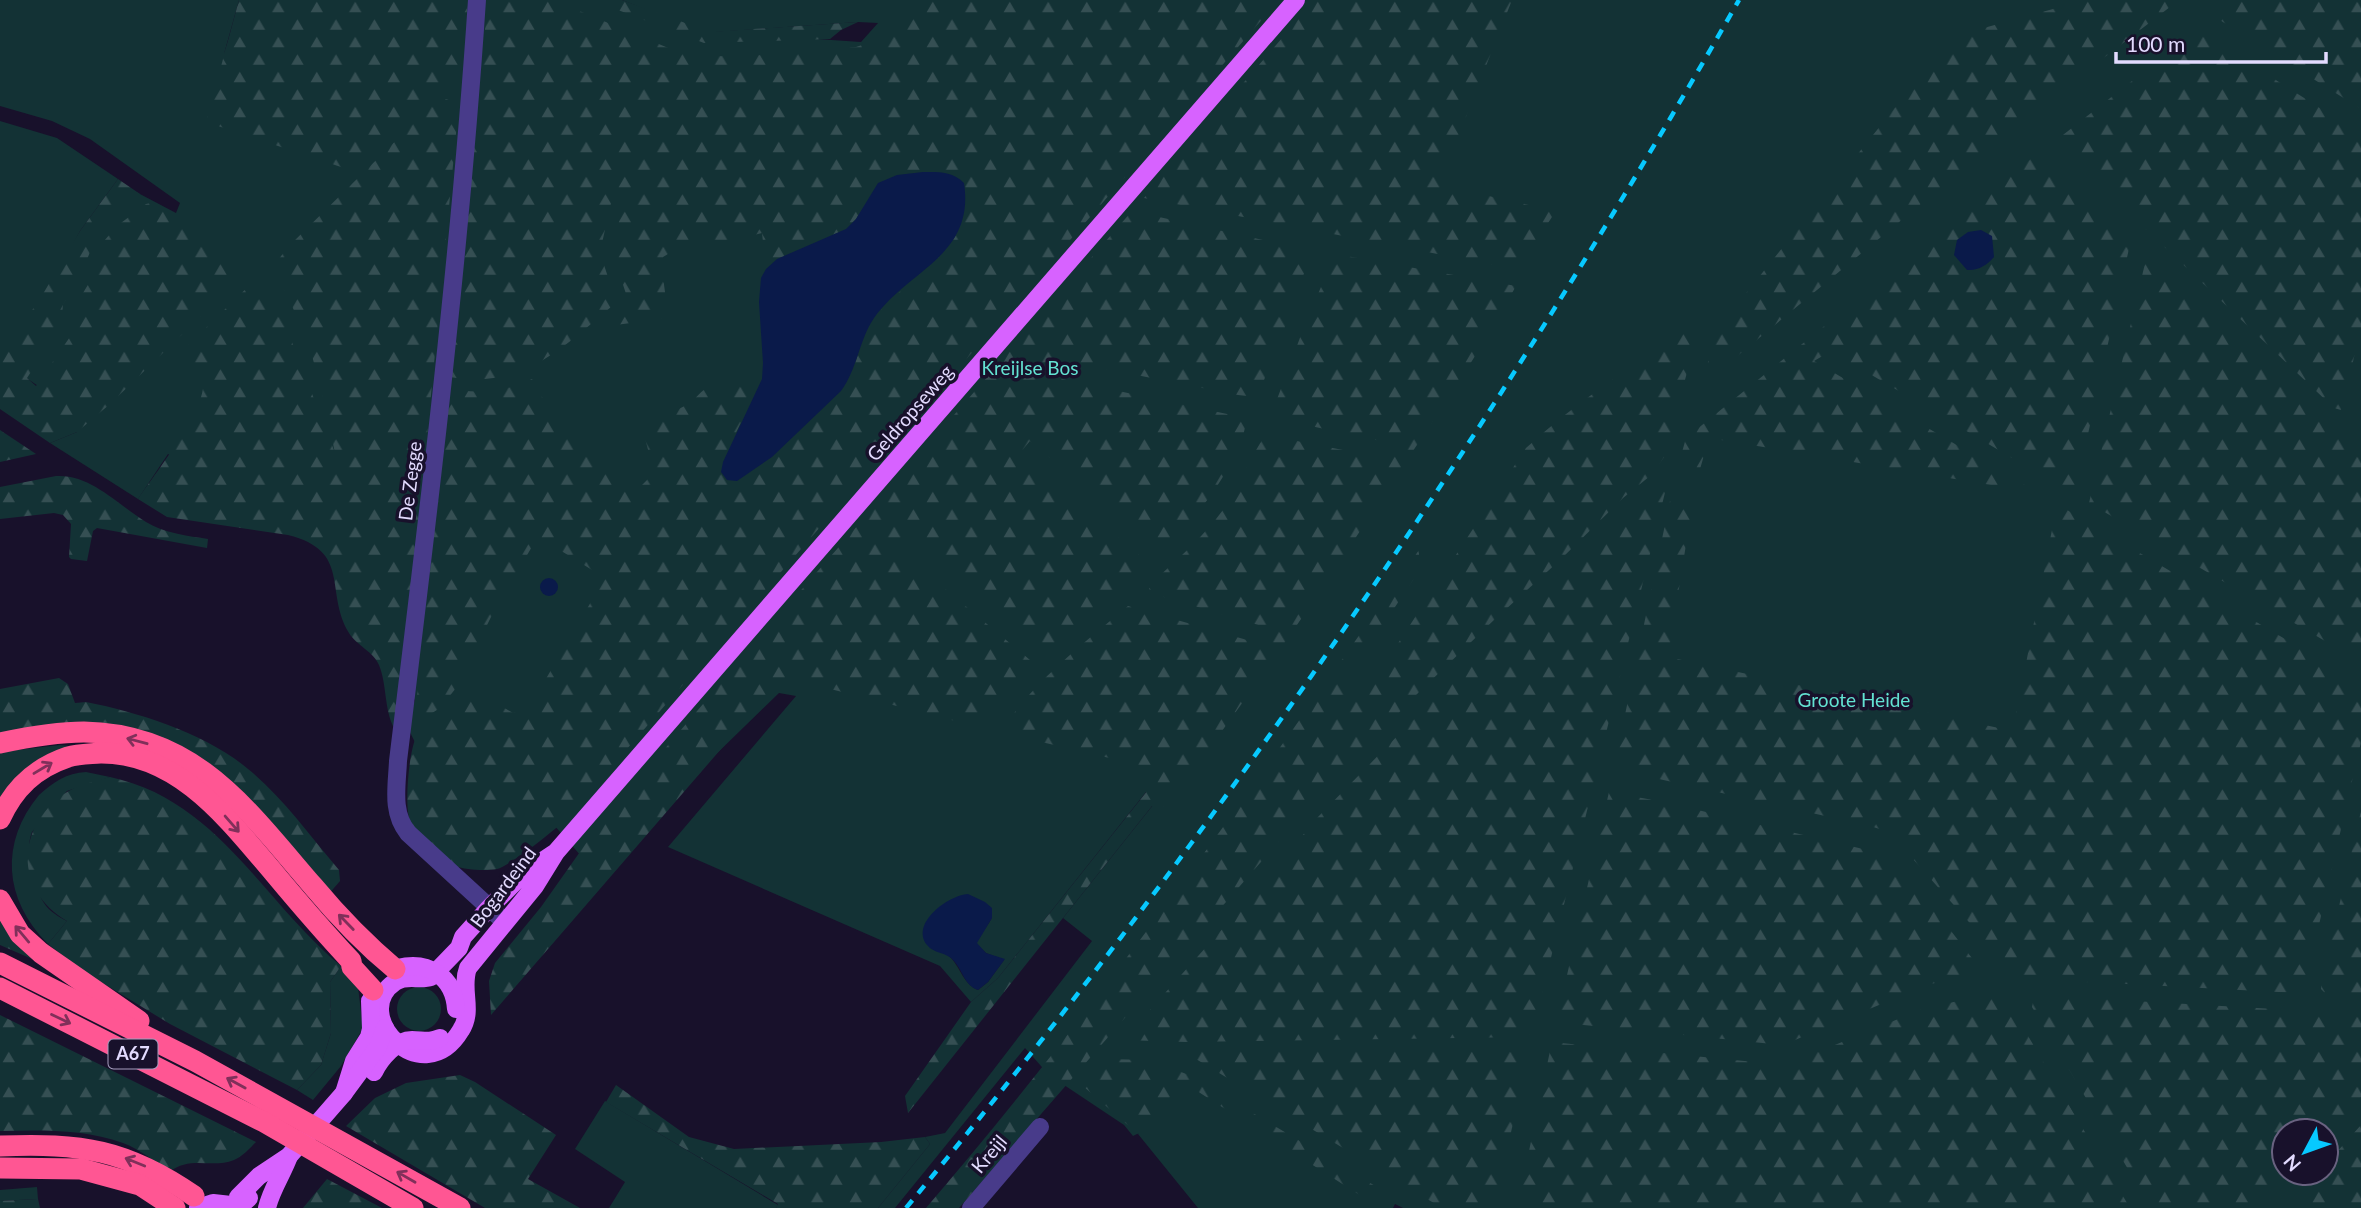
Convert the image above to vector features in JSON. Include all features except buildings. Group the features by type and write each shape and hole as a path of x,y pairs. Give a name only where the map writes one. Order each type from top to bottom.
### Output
{"highway":[{"path":"0,743 57,733 102,733 145,742 172,752 199,768 239,801 342,919 395,969"},
{"path":"0,819 13,795 29,777 62,759 75,755 108,753 156,765 196,789 225,815 351,961 352,967 379,988"},
{"name":"A67","path":"0,900 20,934 41,953 93,987 338,1164 413,1208"},
{"name":"A67","path":"0,963 195,1060"},
{"name":"A67","path":"0,989 271,1114 353,1147 460,1208"},
{"path":"0,1146 50,1144 108,1152 149,1168 192,1204"},
{"path":"0,1168 81,1169 128,1184 162,1208"},
{"path":"128,1184 140,1185 175,1208"}],"main road":[{"name":"Geldropseweg","path":"556,852 1296,0"},
{"name":"Bogardeind","path":"433,970 453,942 463,937 523,874 556,852"},
{"name":"Bogardeind","path":"453,1034 466,1018 464,984 468,968 535,886 556,852"},
{"path":"192,1204 215,1191 245,1202 264,1181 265,1173 289,1156 344,1093 382,1042 370,1005 379,988 395,969 414,966 433,970 447,982 455,998 453,1034 446,1034 433,1041 409,1040 378,1064 374,1072 344,1093"},
{"path":"379,988 407,977 429,978 433,970"},
{"path":"378,1029 401,1048"},
{"path":"268,1208 271,1194 281,1179 289,1156"}],"street":[{"name":"De Zegge","path":"477,0 471,97 446,359 396,792 399,818 408,833 505,922"},
{"name":"Kreijl","path":"971,1208 1040,1127"}],"green space":[{"path":"0,0 239,0 224,54 242,0 609,0 700,31 622,0 2361,0 2361,1208 1403,1208 1395,1204 1393,1208 1198,1208 1139,1133 1133,1136 1124,1125 1049,1075 1025,1048 895,1208 878,1208 930,1144 925,1137 945,1133 1092,941 1063,918 1153,805 1146,792 998,978 971,1002 940,966 668,847 796,696 779,693 595,872 547,817 447,808 407,726 415,700 377,656 364,571 168,454 138,499 50,443 77,432 66,405 0,360 0,121 57,138 118,179 80,231 70,250 121,184 176,213 180,203 90,139 52,121 0,106","holes":["858,22 878,23 861,42 716,32","992,918 976,943 986,953 1004,960 988,982 978,990 965,979 949,956"]},
{"path":"239,0 468,0 462,61 350,170 206,122"},
{"path":"488,0 553,0 690,57 763,55 856,47 887,32 914,0 1279,0 566,819 512,861 497,869 482,870 451,864 410,821 407,803 408,779 416,737 448,718 472,689 513,713 530,706 605,578 537,538 491,617 456,688 440,708 429,715 420,714 416,706 449,389 492,391 532,379 550,411 615,482 625,490 637,490 650,477 646,472 650,457 640,420 683,407 717,382 746,381 759,385 729,447 772,457 839,395 875,317 947,248 956,235 964,213 964,185 923,172 886,178 875,186 856,219 846,229 772,262 766,269 762,233 730,241 678,248 663,257 662,270 668,314 661,319 608,326 627,307 628,300 615,260 614,244 623,202 612,199 602,243 603,262 616,301 611,307 538,363 498,377 450,377"},
{"path":"600,0 622,0 710,32 858,22 830,39 704,43 605,5"},
{"path":"1315,0 1512,0 1439,185 1556,211 1530,250 1511,268 1144,198"},
{"path":"2086,0 2179,0 2014,127 1701,386 1718,328 1922,74 1963,36"},
{"path":"2237,0 2361,0 2361,109 2215,17"},
{"path":"2197,30 2361,134 2361,329 2341,410 2334,408 2054,142"},
{"path":"443,98 457,103 458,113 421,499 394,728 379,665 349,633 342,617 329,562 321,551 308,542 288,535 167,517 138,499 188,424 202,394 203,382 198,369 180,353 258,277 285,324 335,453 309,345 274,271 275,264 288,247 432,105"},
{"path":"2038,153 2122,231 2130,244 2075,493 1831,351 1814,361 2035,491 1709,438 1698,476 1677,470 1686,438"},
{"path":"118,179 140,194 113,214 96,237 80,277 63,304 61,326 27,378 36,386 72,334 75,324 74,308 92,278 104,241 117,226 146,204 151,203 163,209 245,268 223,295 110,404 77,432 50,443 0,409 0,356 40,299 80,231"},
{"name":"Kreijlse Bos","path":"1132,211 1312,251 1257,397 1060,360 1057,378 1246,418 1237,450 1201,508 1187,525 1161,547 1097,498 1030,441 1019,454 1137,553 1144,561 1136,571 1052,646 1045,649 1034,643 909,538 901,552 1030,660 1020,676 976,724 971,725 807,683 783,681 772,690 491,1015 489,981 495,963 541,907 594,832"},
{"path":"1335,254 1516,286 1436,417 1225,727 1168,803 1163,807 1152,806 908,1113 905,1096 971,1002 998,978 1148,790 1156,774 1139,765 1007,734 1002,730 1015,712 1044,679 1128,606 1261,644 1272,629 1157,595 1149,589 1223,510 1266,435 1384,458 1390,443 1274,416 1273,410 1304,327"},
{"path":"2146,259 2159,266 2361,457 2361,662 2089,503"},
{"path":"1690,327 1696,331 1696,338 1665,456 1650,476 1623,498 1416,695 1315,800 959,1208 926,1208 1056,1049 1181,885 1419,550 1419,571 1345,682 1363,691 1372,683 1526,448 1585,400"},
{"path":"0,430 36,454 0,462"},
{"path":"1671,468 1533,1031 1526,1037 1186,1042 1123,1040 1258,889 1317,818 1550,580"},
{"path":"56,476 81,480 92,485 160,529 208,539 207,548 97,528 93,531 87,561 71,559 71,524 63,515 54,513 0,519 0,487"},
{"name":"Groote Heide","path":"1670,501 1692,507 1668,657 2008,730 2012,728 2015,720 2057,504 2361,684 2361,742 2304,990 2299,993 2088,982 2080,984 2024,978 2007,965 1889,832 1614,767"},
{"path":"59,678 68,684 75,703 86,702 149,718 192,735 231,756 272,791 293,815 339,870 340,881 327,896 158,742 0,734 0,689"},
{"path":"60,745 90,748 73,753 0,803 0,752"},
{"path":"86,772 110,777 67,791 32,832 30,840 31,868 40,896 49,909 67,921 48,944 33,927 22,908 12,870 13,851 26,813 39,795 61,779"},
{"path":"110,777 148,789 181,807 210,830 313,940 341,966 330,982 331,1033 321,1065 297,1090 170,1024 83,971 48,944 67,921 37,893 30,876 30,841 48,808 64,794"},
{"path":"1609,792 1664,802 1880,853 1941,918 1985,975 1982,978 1927,985 1783,1045 1564,1023 1559,1010"},
{"path":"2361,811 2361,996 2327,995 2321,989 2322,980"},
{"path":"0,917 39,962 0,945"},
{"path":"341,966 358,987 363,1028 341,1066 313,1100 297,1090 321,1065 331,1033 330,982"},
{"path":"419,987 434,994 441,1009 434,1024 419,1031 404,1024 397,1009 404,994"},
{"path":"2034,997 2361,1014 2361,1097 2340,1121 2340,1117 2270,1117 2270,1187 2282,1187 2264,1208 2151,1208 2032,1007"},
{"path":"1985,998 2003,1000 2015,1014 2130,1208 1517,1208 1550,1051 1555,1044 1786,1065 1925,1008"},
{"path":"0,1015 256,1142 234,1160 185,1164 169,1172 135,1149 108,1138 63,1131 0,1131"},
{"path":"1239,1048 1529,1052 1494,1208 1442,1208 1186,1053 1190,1050"},
{"path":"1107,1059 1149,1060 1189,1075 1387,1193 1376,1204 1369,1201 1183,1082 1138,1134 1083,1086"},
{"path":"460,1075 556,1135 528,1179 580,1208 485,1208 346,1126 375,1098 406,1083"},
{"path":"616,1085 689,1137 734,1149 881,1142 925,1137 930,1144 878,1208 776,1208 778,1204 606,1102"},
{"path":"605,1101 778,1205 776,1208 609,1208 625,1182 575,1149"},
{"path":"2361,1125 2361,1208 2288,1208 2307,1187 2340,1187 2340,1148"},
{"path":"327,1179 382,1208 303,1208"},
{"path":"37,1187 38,1199 0,1201 0,1190"},
{"path":"38,1199 40,1208 0,1208 0,1201"}],"water":[{"path":"923,172 950,174 964,183 965,208 960,228 950,245 888,301 874,318 851,374 841,391 772,457 737,481 727,480 721,472 723,462 762,379 759,302 761,278 766,269 777,259 846,229 856,219 878,183 897,175"},
{"path":"1981,230 1992,236 1994,257 1982,267 1967,270 1954,255 1957,240 1968,232"},
{"path":"549,578 557,583 558,587 553,595 549,596 541,591 540,587 545,579"},
{"path":"968,894 992,908 992,918 977,943 986,953 1005,959 988,982 978,990 967,981 951,958 930,948 923,937 927,919 934,912 951,899"}],"railway":[{"path":"906,1208 1022,1065 1134,920 1349,622 1550,315 1739,0"}]}
